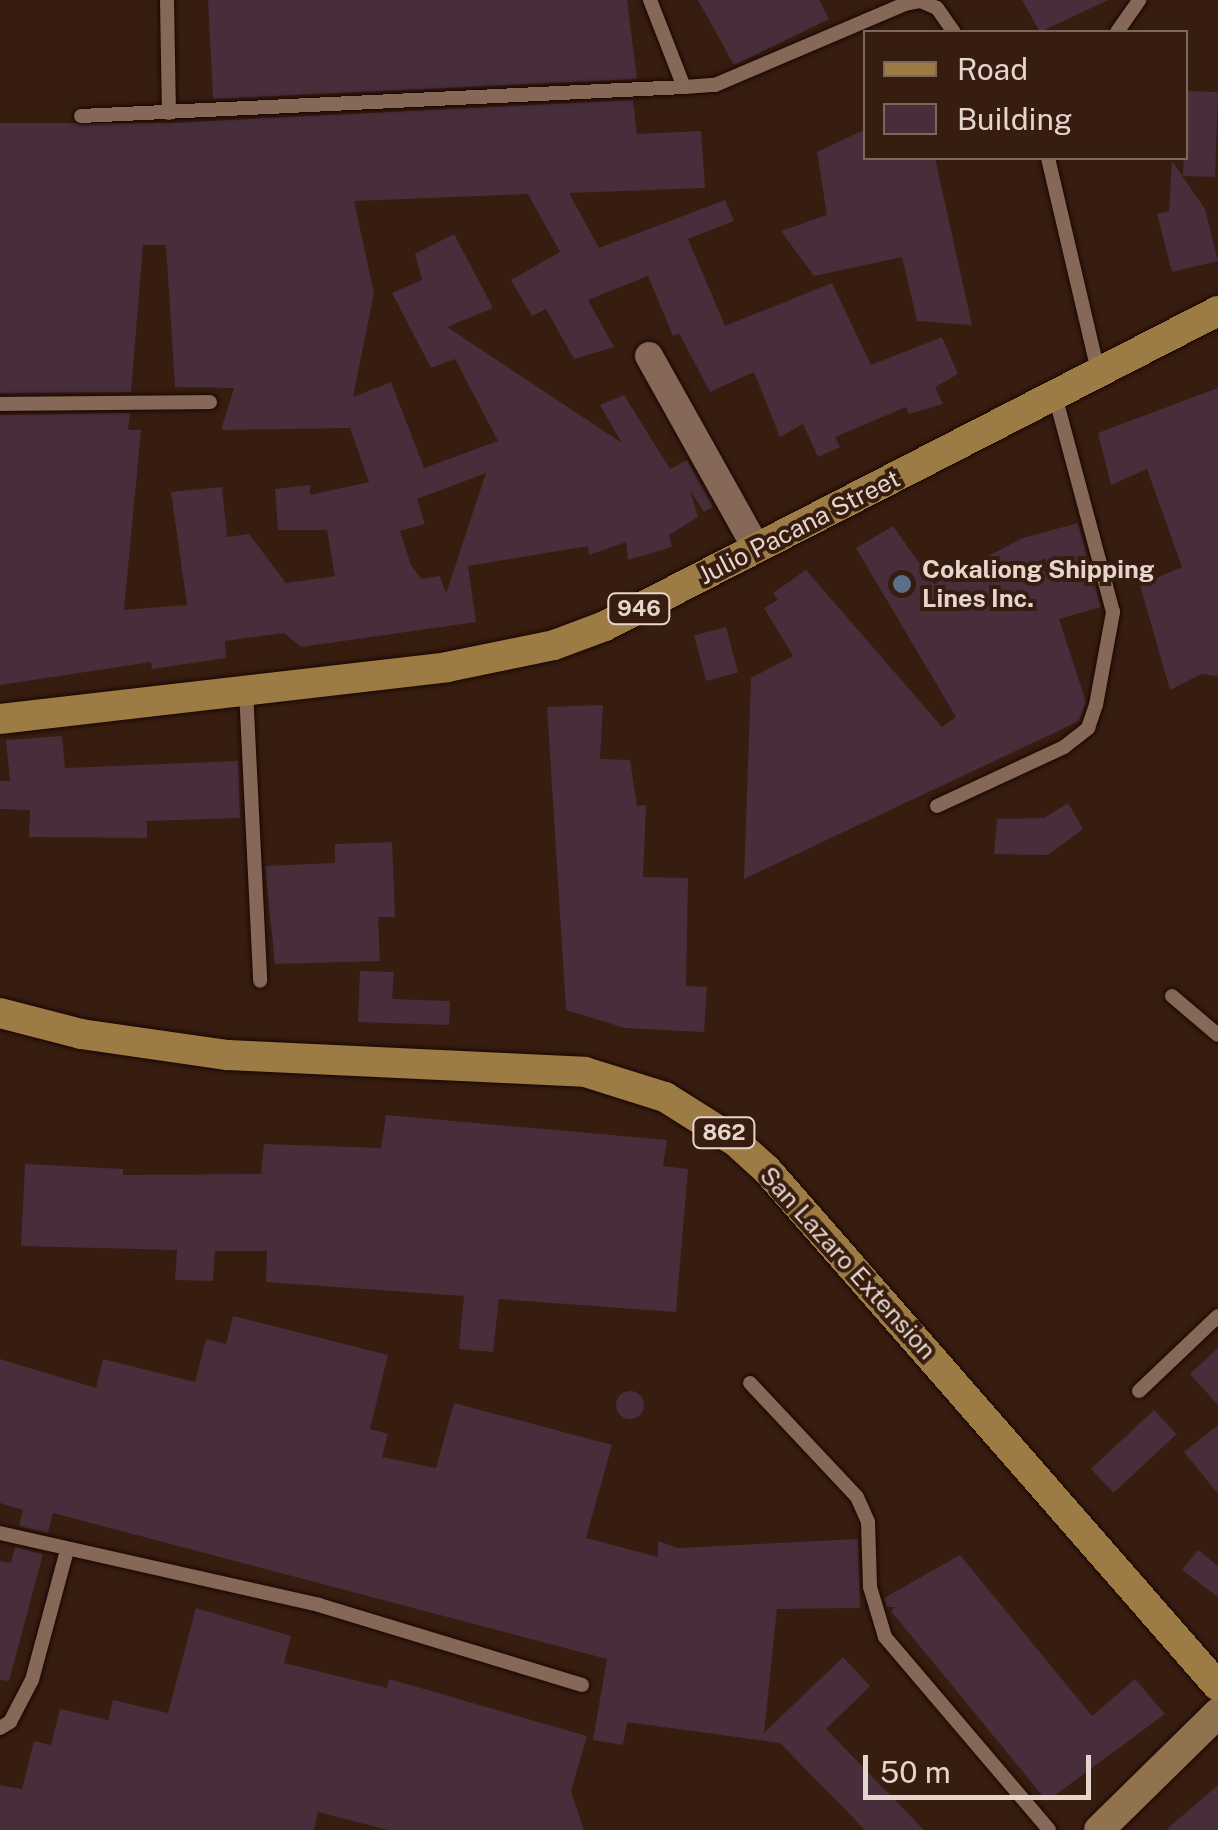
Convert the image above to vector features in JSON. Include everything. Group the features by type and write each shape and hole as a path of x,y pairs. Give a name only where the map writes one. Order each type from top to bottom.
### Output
{"main road":[{"name":"Julio Pacana Street","path":"0,718 447,667 538,649 605,626 1218,312"},
{"name":"San Lazaro Extension","path":"0,1013 81,1034 227,1055 586,1072 689,1110 768,1170 1218,1686"},
{"path":"1098,1830 1218,1713"}],"street":[{"path":"649,356 757,549"}],"lane":[{"path":"167,0 169,113"},
{"path":"650,0 684,88"},
{"path":"1118,30 1139,0"},
{"path":"80,116 715,85 905,4 921,1 937,8 953,30"},
{"path":"1048,160 1098,373"},
{"path":"937,806 1064,746 1088,728 1096,705 1113,612 1055,396"},
{"path":"0,404 210,402"},
{"path":"246,690 260,981"},
{"path":"1172,996 1218,1034"},
{"path":"1139,1391 1218,1316"},
{"path":"750,1383 857,1497 868,1522 870,1587 885,1637 1050,1830"},
{"path":"0,1533 319,1605 582,1685"},
{"path":"0,1728 10,1722 32,1680 67,1550"}],"building":[{"path":"208,0 627,0 637,79 213,99"},
{"path":"698,0 819,0 829,19 734,65"},
{"path":"1022,0 1108,0 1044,30 1039,30"},
{"path":"1188,91 1218,92 1215,177 1183,176 1184,160 1188,160"},
{"path":"633,100 637,134 701,131 705,188 569,193 599,248 725,200 734,221 688,239 725,326 832,283 871,365 942,337 958,374 935,387 943,404 909,414 906,407 835,437 840,447 818,457 803,424 780,437 754,372 710,392 679,333 673,336 648,276 588,300 614,347 574,359 546,309 532,316 511,280 560,252 528,194 354,201 374,293 353,397 391,382 424,468 498,441 455,359 431,368 392,293 422,280 415,254 454,234 493,308 447,327 622,443 600,405 624,395 670,469 687,460 713,507 704,512 690,490 698,517 669,535 672,547 628,560 626,542 589,555 588,546 468,566 476,622 301,647 284,633 225,641 226,658 152,669 151,662 0,685 0,415 130,413 128,430 141,430 124,610 187,605 171,492 222,487 227,537 249,534 286,583 335,576 327,530 278,530 275,489 310,485 310,495 369,482 350,428 221,430 234,388 175,387 166,245 143,245 131,392 0,393 0,123 170,123","holes":["486,473 446,594 440,576 421,579 411,565 400,531 425,524 417,499"]},
{"path":"863,130 863,160 935,160 972,325 917,321 902,257 814,276 781,231 827,215 817,152"},
{"path":"1172,161 1205,209 1218,261 1172,272 1157,214 1169,211"},
{"path":"1218,388 1218,676 1201,674 1170,690 1140,585 1182,567 1147,469 1111,485 1098,433"},
{"path":"1078,523 1101,607 1059,619 1086,702 1079,721 744,879 751,678 793,656 764,608 778,600 773,593 806,570 942,727 956,717 856,548 893,526 934,584 1023,538"},
{"path":"726,627 738,672 706,681 694,636"},
{"path":"603,705 600,759 630,760 637,806 646,805 643,877 688,878 686,986 707,987 704,1032 625,1028 566,1010 547,707"},
{"path":"62,736 65,768 238,761 240,818 147,821 147,838 29,837 30,810 0,809 0,781 10,781 6,740"},
{"path":"1068,803 1083,829 1048,855 994,854 997,819 1044,818"},
{"path":"392,842 395,917 378,917 380,961 275,964 265,866 335,863 335,844"},
{"path":"360,971 394,972 392,999 450,1001 449,1025 358,1022"},
{"path":"386,1115 667,1140 663,1166 688,1169 676,1312 499,1299 493,1352 459,1349 464,1296 266,1282 267,1251 215,1251 213,1281 175,1280 177,1250 21,1246 25,1164 123,1169 123,1175 261,1174 264,1144 381,1148"},
{"path":"233,1316 388,1355 370,1429 388,1434 382,1457 436,1468 454,1403 612,1445 586,1538 658,1557 658,1541 678,1548 858,1539 860,1608 777,1609 764,1733 843,1657 870,1686 826,1729 924,1830 865,1830 780,1743 627,1722 623,1745 593,1740 607,1659 53,1513 48,1533 19,1526 23,1510 0,1503 0,1359 96,1388 103,1359 195,1382 206,1339 226,1344"},
{"path":"1218,1348 1218,1405 1190,1374"},
{"path":"630,1391 640,1395 644,1405 640,1415 630,1419 620,1415 616,1405 620,1395"},
{"path":"1154,1410 1177,1434 1114,1493 1091,1469"},
{"path":"1218,1425 1218,1494 1184,1452"},
{"path":"15,1547 43,1554 9,1681 0,1680 0,1561 11,1563"},
{"path":"1198,1550 1218,1566 1218,1597 1182,1570"},
{"path":"960,1555 1092,1716 1135,1679 1165,1714 1047,1801 891,1611 895,1607 887,1607 884,1598"},
{"path":"196,1608 291,1636 284,1663 387,1688 389,1679 587,1736 571,1791 584,1830 388,1830 318,1812 314,1830 0,1830 0,1785 22,1789 34,1741 51,1745 60,1709 108,1720 113,1700 168,1713"},
{"path":"1218,1785 1218,1830 1166,1830"}],"place":[{"name":"Cokaliong Shipping Lines Inc.","path":"902,584"}]}
